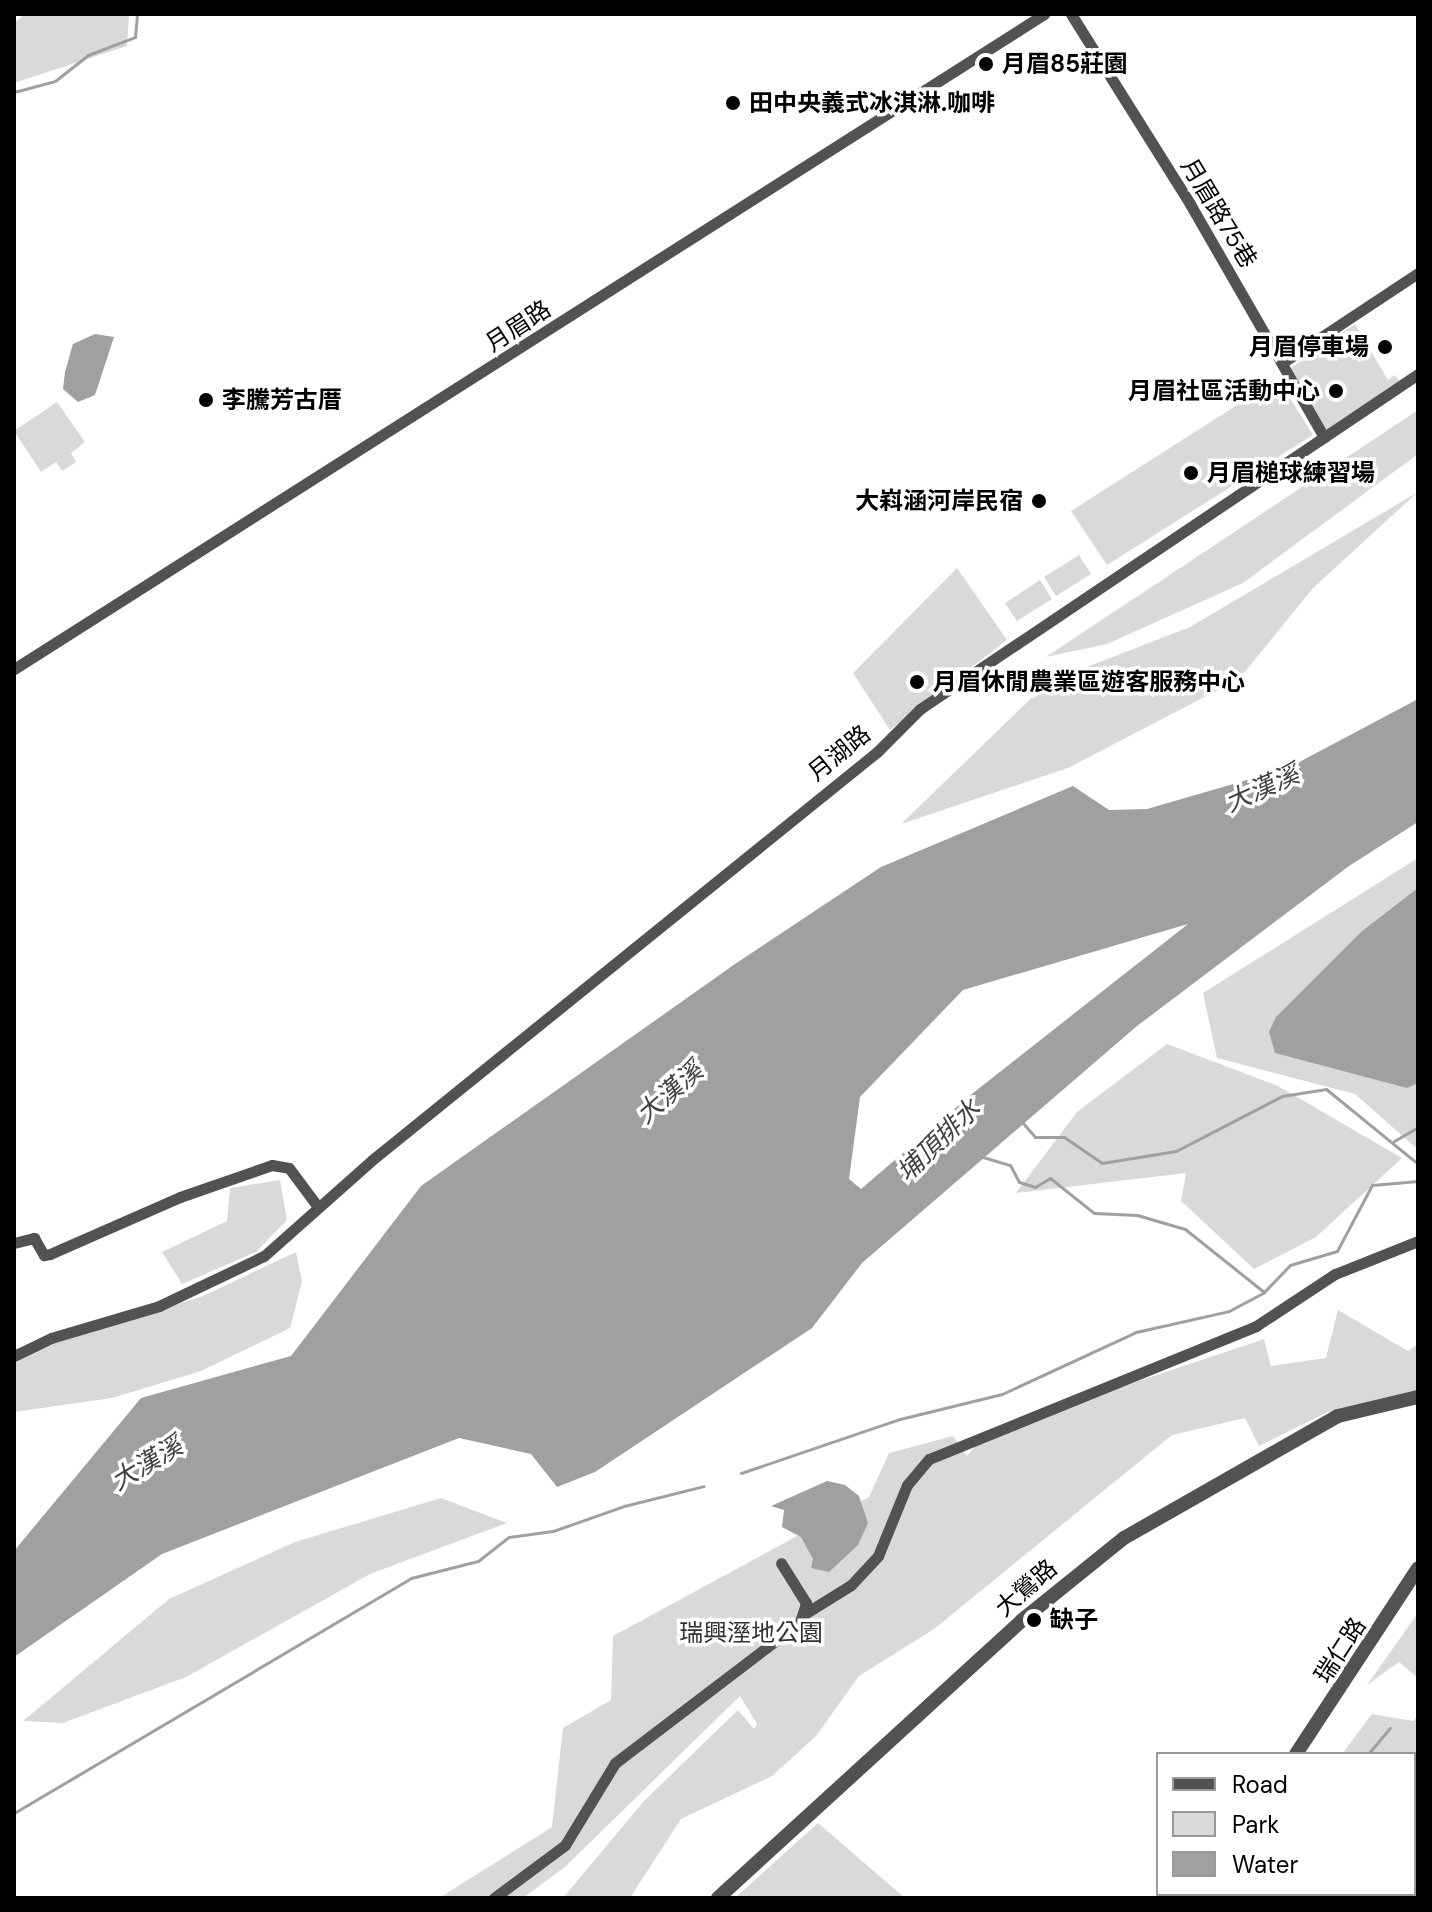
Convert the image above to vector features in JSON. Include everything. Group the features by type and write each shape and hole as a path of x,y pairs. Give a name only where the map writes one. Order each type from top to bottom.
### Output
{"street":[{"name":"月眉路","path":"14,669 1044,14"},
{"name":"月眉路75巷","path":"1071,14 1324,437"},
{"path":"1282,363 1418,273"},
{"name":"月湖路","path":"14,1356 51,1338 159,1306 226,1278 264,1256 318,1207 877,752 920,709 1418,374"},
{"path":"14,1243 34,1238 44,1255 50,1254 180,1197 282,1164 318,1207"},
{"path":"494,1898 565,1845 615,1763 806,1613 851,1585 878,1556 907,1485 929,1459 1256,1326 1335,1274 1418,1241"},
{"name":"大鶯路","path":"718,1898 1021,1621 1124,1538 1338,1416 1418,1397"},
{"path":"781,1563 803,1594 806,1613"},
{"name":"瑞仁路","path":"1297,1752 1418,1568"}],"green space":[{"path":"25,14 129,14 127,46 14,83 14,23"},
{"path":"1355,324 1388,380 1395,375 1401,384 1324,436 1285,372"},
{"name":"月眉槌球練習場","path":"1278,379 1313,435 1107,565 1071,511"},
{"path":"57,402 85,442 71,453 76,462 62,471 56,462 41,472 14,431"},
{"path":"1418,410 1418,454 1243,583 1107,644 1046,657"},
{"path":"1418,492 1313,588 1239,679 1068,768 901,824 1048,682 1190,627"},
{"path":"1079,555 1091,574 1056,596 1044,577"},
{"path":"957,568 1007,640 890,730 853,673"},
{"path":"1040,580 1052,599 1017,621 1005,603"},
{"path":"1418,858 1418,1145 1415,1147 1355,1094 1217,1058 1203,993"},
{"path":"1167,1044 1278,1086 1402,1158 1316,1237 1254,1269 1181,1201 1186,1173 1016,1193 1077,1112"},
{"path":"280,1180 287,1220 256,1252 182,1284 162,1252 227,1221 230,1188"},
{"path":"296,1252 302,1281 290,1328 201,1371 112,1398 14,1412 14,1364 43,1347 203,1296"},
{"name":"瑞興溼地公園","path":"1338,1310 1408,1351 1418,1344 1418,1390 1326,1413 1259,1446 1245,1418 1172,1435 934,1629 859,1676 816,1736 772,1776 681,1819 630,1898 563,1898 644,1801 738,1710 754,1729 757,1724 740,1696 566,1866 523,1898 439,1898 552,1827 563,1728 611,1700 613,1636 869,1497 889,1453 953,1436 967,1456 975,1446 1115,1389 1264,1339 1271,1366 1326,1358"},
{"path":"441,1498 507,1523 370,1574 186,1677 63,1723 23,1721 169,1599 295,1542"},
{"path":"1418,1613 1418,1678 1399,1662 1367,1685"},
{"path":"1372,1714 1413,1721 1418,1716 1416,1787 1416,1752 1344,1752"},
{"path":"818,1823 905,1898 735,1898"},
{"path":"1237,1896 1306,1896 1236,1898"}],"water":[{"path":"95,334 114,337 95,395 78,402 63,389 65,372 73,344"},
{"name":"大漢溪","path":"1418,699 1418,822 1349,866 1137,1026 862,1263 812,1328 595,1472 557,1487 531,1454 459,1438 162,1554 14,1657 14,1551 141,1398 291,1356 421,1186 735,964 881,867 1073,786 1109,810 1147,809 1288,768","holes":["1188,924 973,1093 861,1189 849,1179 860,1097 963,990"]},
{"path":"1418,888 1418,1083 1407,1088 1275,1053 1269,1032 1276,1017 1361,932"},
{"path":"827,1481 845,1485 859,1496 868,1523 858,1545 829,1572 811,1568 813,1559 801,1537 782,1527 784,1510 771,1506"}],"waterway":[{"path":"14,92 55,81 88,55 135,37 137,14"},
{"name":"埔頂排水","path":"1022,1122 1035,1137 1064,1137 1102,1163 1176,1151 1282,1096 1326,1089 1418,1164"},
{"path":"1394,1141 1418,1127"},
{"path":"983,1157 1010,1165 1019,1182 1035,1187 1050,1178 1094,1213 1137,1215 1185,1229 1264,1292"},
{"path":"741,1473 900,1419 1002,1394 1136,1332 1229,1311 1264,1292 1290,1265 1337,1251 1372,1185 1418,1181"},
{"path":"14,1813 411,1578 478,1561 509,1537 553,1531 624,1506 704,1486"},
{"path":"1370,1752 1390,1728"}],"place":[{"name":"月眉85莊園","path":"986,64"},
{"name":"田中央義式冰淇淋.咖啡","path":"733,103"},
{"name":"月眉停車場","path":"1385,347"},
{"name":"月眉社區活動中心","path":"1336,391"},
{"name":"李騰芳古厝","path":"206,400"},
{"name":"月眉槌球練習場","path":"1191,473"},
{"name":"大嵙涵河岸民宿","path":"1039,501"},
{"name":"月眉休閒農業區遊客服務中心","path":"917,682"},
{"name":"缺子","path":"1034,1620"}]}
